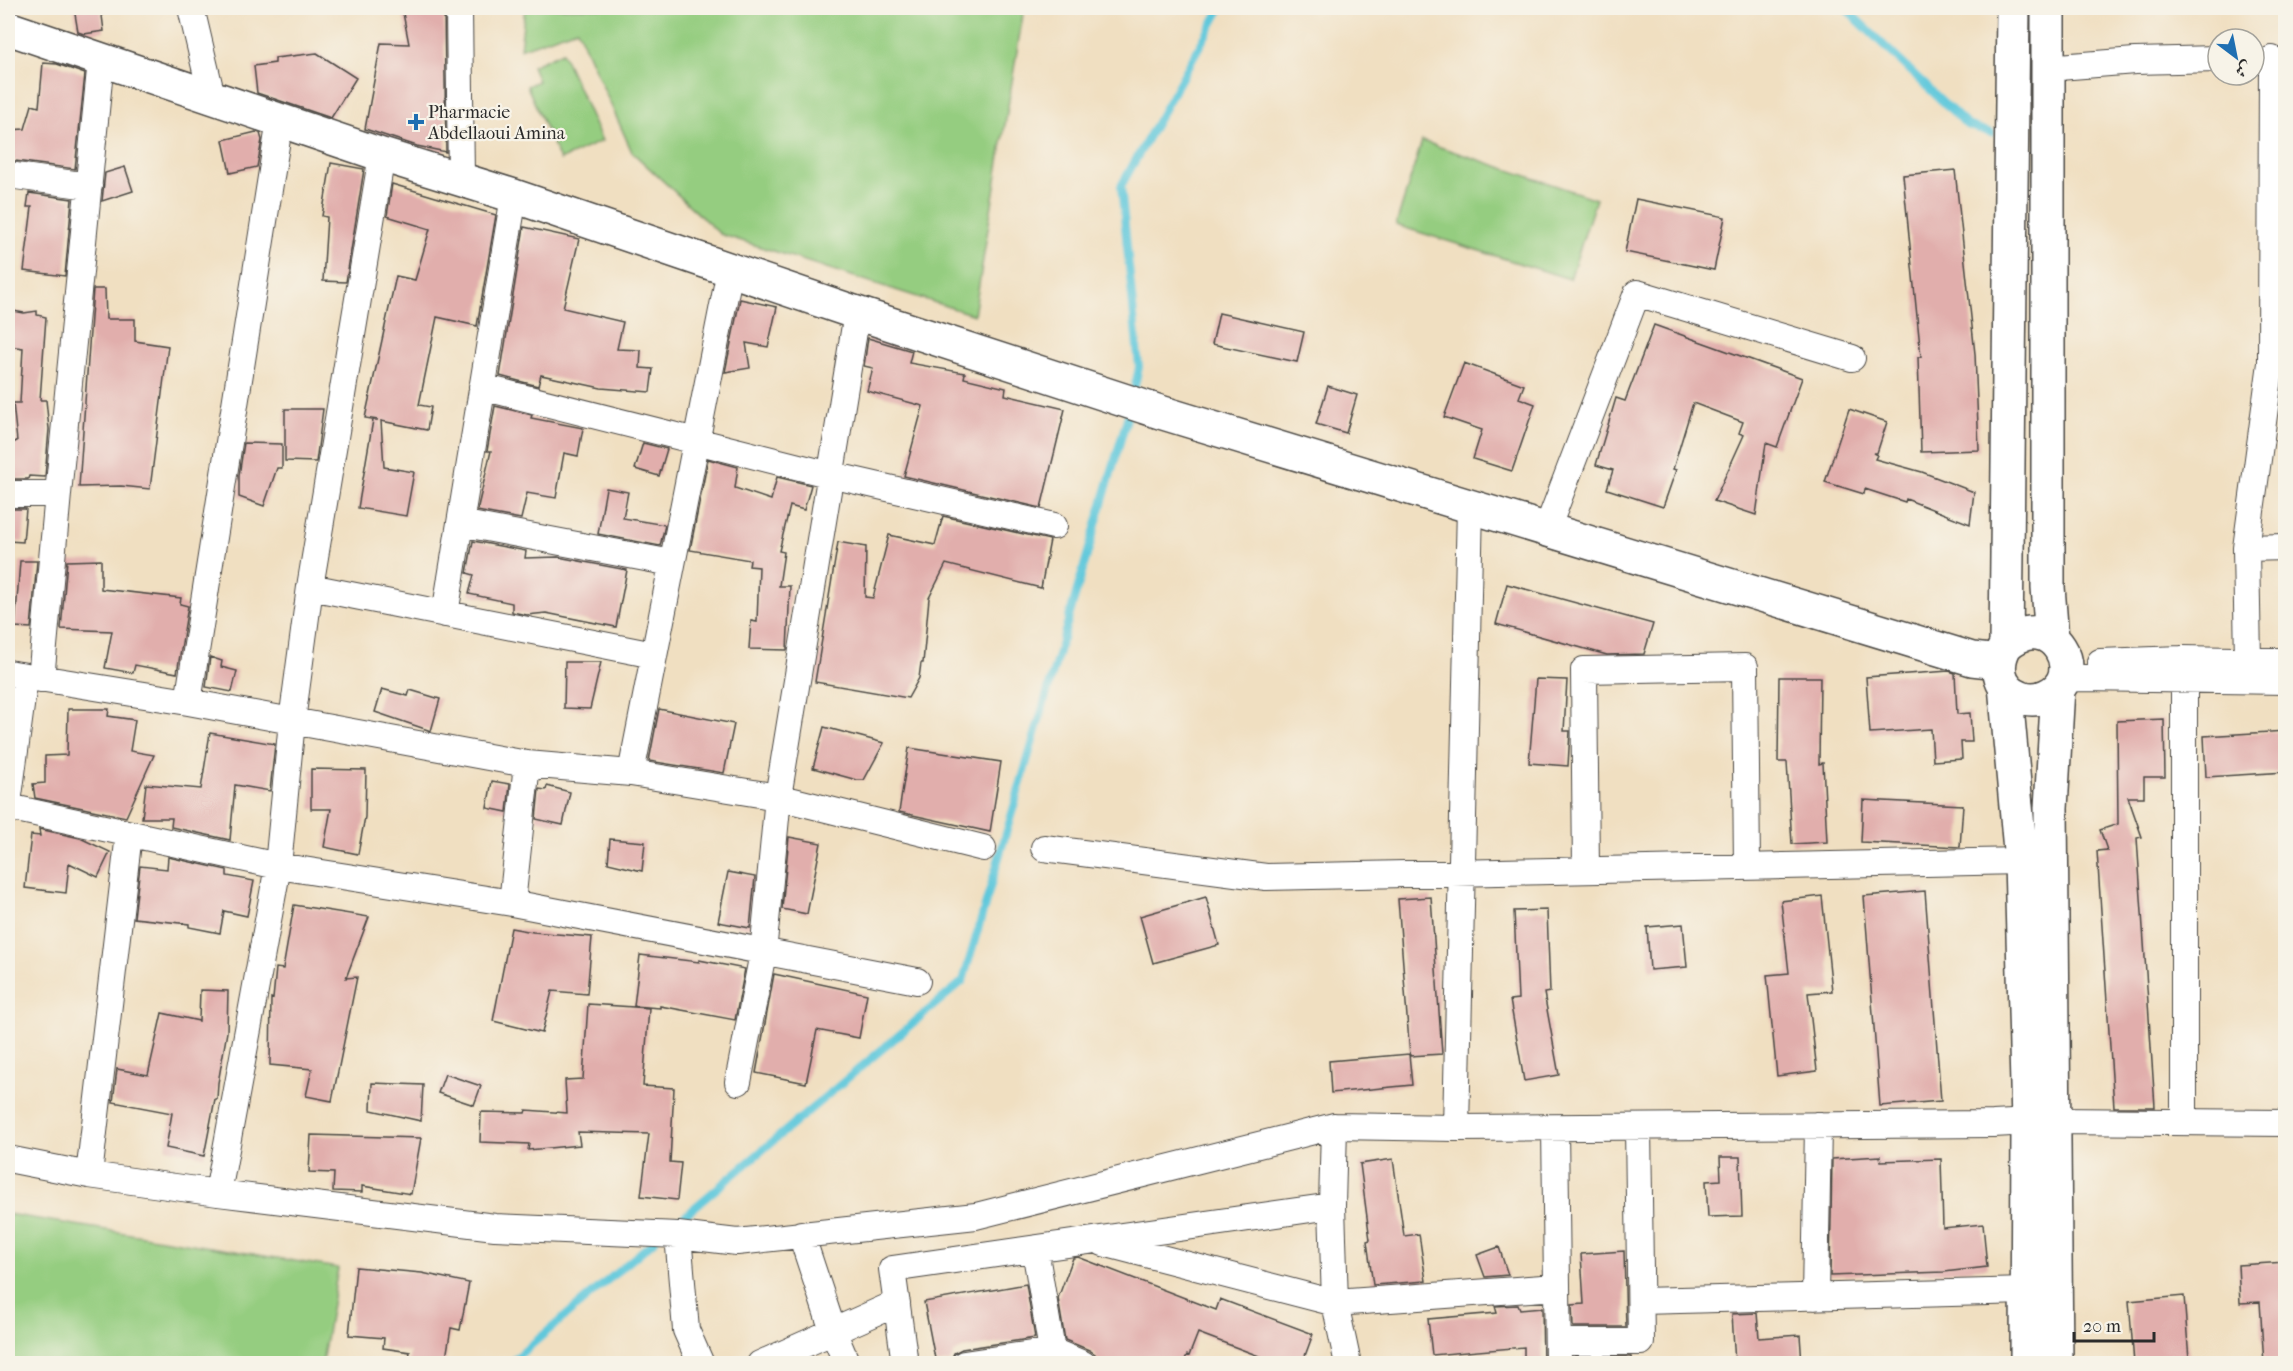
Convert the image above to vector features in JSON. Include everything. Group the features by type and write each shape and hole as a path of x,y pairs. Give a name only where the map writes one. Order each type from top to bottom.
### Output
{"main road":[{"path":"2013,8 2003,664 2021,861 2056,1364"},
{"path":"2027,1364 2027,1291 2040,1121 2051,808 2060,666 2048,587 2046,68 2048,8"},
{"path":"8,28 857,313 1160,412 1972,659 2003,664"},
{"path":"2003,664 2023,634 2033,632 2060,666"},
{"path":"2003,664 2013,694 2024,699 2048,696 2060,666"}],"street":[{"path":"191,8 212,97"},
{"path":"459,8 461,179"},
{"path":"2046,68 2135,60 2206,59"},
{"path":"2248,661 2246,548 2278,363 2270,59"},
{"path":"8,802 25,676 58,494 101,60"},
{"path":"188,702 280,120"},
{"path":"218,1193 278,866 292,721 309,587 382,154"},
{"path":"8,175 89,186"},
{"path":"445,614 514,196"},
{"path":"631,773 730,270"},
{"path":"1547,529 1637,292 1852,358"},
{"path":"738,1082 763,953 778,797 857,313"},
{"path":"483,387 831,475 1054,526"},
{"path":"8,494 58,494"},
{"path":"1456,1128 1470,506"},
{"path":"460,523 672,563"},
{"path":"2246,548 2286,547"},
{"path":"309,587 654,655"},
{"path":"2060,666 2083,678 2248,661 2286,661"},
{"path":"1586,870 1584,670 1745,667 1747,867"},
{"path":"2183,669 2286,681"},
{"path":"2183,669 2184,1122"},
{"path":"25,676 188,702 527,764 631,773 778,797 983,848"},
{"path":"512,903 527,764"},
{"path":"8,807 278,866 512,903 917,981"},
{"path":"89,1175 129,834"},
{"path":"1044,848 1266,877 2021,861"},
{"path":"8,1159 89,1175 495,1227 678,1235 737,1242 976,1216 1334,1126 1555,1128 2040,1121 2286,1123"},
{"path":"1815,1297 1818,1125"},
{"path":"1334,1126 1332,1206 1335,1303 1348,1364"},
{"path":"1555,1128 1558,1353 1641,1342 1638,1127"},
{"path":"905,1364 892,1269 1332,1206"},
{"path":"801,1234 833,1331 848,1364"},
{"path":"678,1235 686,1330 701,1364"},
{"path":"1092,1240 1335,1303 1557,1287"},
{"path":"1035,1249 1052,1351"},
{"path":"1641,1301 2027,1291"},
{"path":"760,1364 897,1303"},
{"path":"964,1364 1052,1351 1083,1364"}],"green space":[{"path":"525,8 1024,8 974,315 720,234 632,152 577,29 520,49"},
{"path":"562,52 602,141 560,160 527,86 538,81 532,66"},
{"path":"1422,141 1596,199 1570,279 1396,225"},
{"path":"8,1214 338,1268 322,1363 8,1363"}],"building":[{"path":"74,8 101,8 104,31 84,34 78,32"},
{"path":"402,8 444,8 446,152 417,146 365,129 381,43 409,44"},
{"path":"317,53 356,78 331,118 257,93 254,66 275,63 275,58"},
{"path":"43,63 57,64 85,74 75,169 8,160 8,130 25,129 32,105 39,107"},
{"path":"260,133 262,140 257,167 230,173 223,140"},
{"path":"331,163 364,169 346,282 323,281 327,217 322,216"},
{"path":"125,167 133,191 102,201 105,173"},
{"path":"1955,170 1975,354 1979,450 1921,452 1918,357 1921,357 1903,175"},
{"path":"392,184 496,215 477,326 437,317 419,405 431,407 427,430 381,421 384,467 414,472 406,516 358,508 373,420 378,420 365,418 396,276 415,280 430,229 387,216"},
{"path":"29,193 72,199 65,276 24,271 32,207 27,207"},
{"path":"1636,199 1725,217 1714,270 1625,252"},
{"path":"524,227 579,239 563,308 623,322 617,349 641,350 640,368 653,369 650,392 601,388 541,375 538,386 500,376"},
{"path":"93,289 105,289 106,319 135,319 135,341 168,346 150,489 121,486 79,487"},
{"path":"740,299 777,307 768,347 746,343 750,368 725,372"},
{"path":"8,310 24,313 37,311 37,315 46,317 40,400 46,400 49,429 45,477 29,476 28,479 8,479 8,445 17,441 13,403 20,403 23,348 8,346"},
{"path":"1219,313 1304,332 1297,362 1212,344"},
{"path":"1654,325 1802,378 1777,447 1766,443 1756,515 1714,501 1744,435 1739,433 1743,422 1693,403 1673,469 1676,470 1663,507 1607,489 1613,470 1596,465 1616,398 1625,401"},
{"path":"868,338 912,351 909,363 965,373 964,378 1006,388 1005,395 1065,409 1041,508 904,476 923,406 867,391 873,368 864,366"},
{"path":"1464,363 1524,385 1519,398 1535,404 1512,471 1473,459 1482,430 1444,417"},
{"path":"1328,386 1357,395 1346,433 1316,424"},
{"path":"495,406 532,415 531,418 583,428 578,456 564,453 556,498 527,493 521,519 477,511 491,451 487,451"},
{"path":"285,409 323,409 316,462 285,461"},
{"path":"1849,409 1887,422 1877,453 1873,453 1877,455 1875,459 1922,472 1974,492 1970,524 1906,499 1905,502 1865,489 1864,494 1825,482"},
{"path":"244,443 282,444 282,468 277,468 264,506 239,497 239,476"},
{"path":"643,443 667,449 659,476 635,469"},
{"path":"708,459 738,467 735,488 771,500 777,477 811,485 804,510 790,506 779,551 784,552 779,586 790,586 787,650 749,649 751,621 757,622 759,567 749,566 750,560 690,550"},
{"path":"606,488 628,492 623,518 665,525 660,546 598,534"},
{"path":"8,509 26,509 23,542 8,541"},
{"path":"943,516 1050,540 1041,588 946,564 929,598 923,663 921,663 919,678 908,698 815,682 838,542 866,547 865,597 873,598 889,535 935,545"},
{"path":"473,541 526,551 525,558 558,557 627,570 616,627 546,613 527,615 512,612 512,603 469,594 474,575 467,573"},
{"path":"101,560 101,589 181,598 180,604 188,606 177,673 135,665 133,673 105,668 112,631 61,629 67,561"},
{"path":"20,561 37,561 31,628 15,627"},
{"path":"1507,584 1653,624 1644,654 1607,655 1496,624"},
{"path":"210,657 222,661 221,667 237,671 232,692 206,687"},
{"path":"565,662 601,662 590,709 564,708"},
{"path":"1949,671 1955,673 1957,714 1970,713 1972,742 1961,742 1962,759 1933,761 1931,729 1870,733 1866,677"},
{"path":"1779,677 1820,677 1819,764 1823,763 1827,842 1792,844 1787,762 1778,762"},
{"path":"1536,679 1567,680 1564,731 1570,731 1568,766 1529,763"},
{"path":"382,689 408,696 410,690 440,699 431,731 375,712"},
{"path":"68,709 109,709 108,716 135,720 130,751 154,755 126,817 35,798 33,784 45,783 45,756 67,755"},
{"path":"659,709 734,724 724,773 649,761"},
{"path":"2164,719 2165,777 2144,777 2144,797 2128,797 2142,837 2137,838 2155,1107 2114,1107 2097,851 2107,850 2100,830 2118,824 2117,721"},
{"path":"824,727 884,743 864,780 813,768"},
{"path":"2286,731 2286,772 2206,777 2204,736"},
{"path":"210,733 275,744 270,791 235,785 230,840 171,827 172,818 142,818 146,784 201,789"},
{"path":"909,748 1001,762 990,832 899,812"},
{"path":"311,769 366,770 365,817 358,854 324,847 331,809 311,809"},
{"path":"492,781 510,784 507,812 487,808"},
{"path":"547,786 570,792 563,825 536,819 539,789 546,790"},
{"path":"1863,800 1963,805 1960,847 1861,842"},
{"path":"39,829 80,838 110,852 98,877 69,863 66,893 25,888 31,835 40,836"},
{"path":"789,837 821,843 807,914 782,909"},
{"path":"610,839 645,842 642,871 608,863"},
{"path":"168,857 227,870 227,876 254,881 247,916 224,911 220,933 189,927 189,924 134,918 140,866 167,869"},
{"path":"728,872 755,877 750,928 718,922"},
{"path":"1925,891 1941,1101 1880,1106 1864,896"},
{"path":"1822,896 1832,991 1808,993 1817,1071 1777,1076 1767,975 1789,973 1781,901"},
{"path":"1206,897 1219,945 1153,963 1140,916"},
{"path":"1431,897 1442,1054 1410,1056 1398,899"},
{"path":"294,905 369,917 346,978 357,977 332,1101 306,1096 312,1069 270,1065 271,998 273,999 276,968 283,969"},
{"path":"1547,910 1550,992 1544,993 1559,1075 1524,1081 1510,1000 1518,999 1514,911"},
{"path":"1683,924 1687,967 1650,970 1647,927"},
{"path":"511,928 592,937 587,994 552,991 542,1033 493,1021"},
{"path":"640,955 699,962 699,960 745,969 735,1020 660,1006 660,1008 634,1006"},
{"path":"774,974 867,994 859,1038 817,1030 806,1083 756,1073"},
{"path":"200,990 228,991 227,1032 217,1099 215,1099 204,1156 166,1148 172,1113 113,1102 117,1069 148,1075 162,1013 199,1021"},
{"path":"588,1004 649,1008 643,1086 674,1088 670,1162 681,1163 677,1200 641,1196 649,1134 578,1132 580,1145 528,1150 529,1144 480,1142 481,1112 525,1113 526,1110 567,1113 565,1080 583,1079"},
{"path":"1409,1054 1412,1085 1331,1093 1329,1061"},
{"path":"445,1074 481,1086 474,1105 438,1093"},
{"path":"372,1083 423,1085 421,1121 371,1110"},
{"path":"311,1135 421,1138 411,1194 362,1186 362,1192 333,1191 334,1173 309,1172"},
{"path":"1880,1156 1881,1161 1941,1159 1943,1228 1983,1224 1987,1267 1944,1272 1830,1276 1832,1159"},
{"path":"1720,1157 1740,1157 1742,1216 1708,1217 1706,1181 1721,1180"},
{"path":"1393,1159 1404,1236 1419,1234 1426,1281 1373,1285 1367,1241 1370,1240 1360,1164"},
{"path":"1499,1247 1508,1275 1485,1277 1477,1255"},
{"path":"1624,1251 1626,1327 1573,1327 1572,1305 1584,1304 1581,1254"},
{"path":"1078,1257 1216,1310 1220,1299 1313,1334 1302,1364 1280,1364 1198,1333 1189,1356 1187,1355 1183,1364 1106,1364 1097,1361 1095,1354 1089,1350 1065,1340 1058,1298 1073,1258"},
{"path":"2286,1262 2286,1364 2264,1364 2260,1302 2240,1303 2238,1265"},
{"path":"356,1267 422,1273 469,1283 460,1330 451,1328 445,1364 408,1364 410,1352 383,1348 384,1338 349,1335"},
{"path":"1026,1284 1035,1338 962,1349 954,1353 950,1362 936,1364 924,1302"},
{"path":"2184,1296 2189,1359 2134,1363 2129,1301"},
{"path":"1518,1305 1520,1310 1542,1308 1543,1364 1524,1364 1524,1347 1432,1355 1428,1319 1497,1313 1495,1306"},
{"path":"1757,1313 1759,1338 1800,1335 1802,1364 1735,1364 1732,1314"},
{"path":"1592,1357 1631,1357 1632,1364 1592,1364"}],"waterway":[{"path":"1133,395 1139,367 1121,186 1221,8"},
{"path":"1845,8 1967,125 1991,133"},
{"path":"670,1228 963,981 1130,408"},
{"path":"509,1364 655,1240"}],"place":[{"name":"Pharmacie Abdellaoui Amina","path":"416,122"}]}
